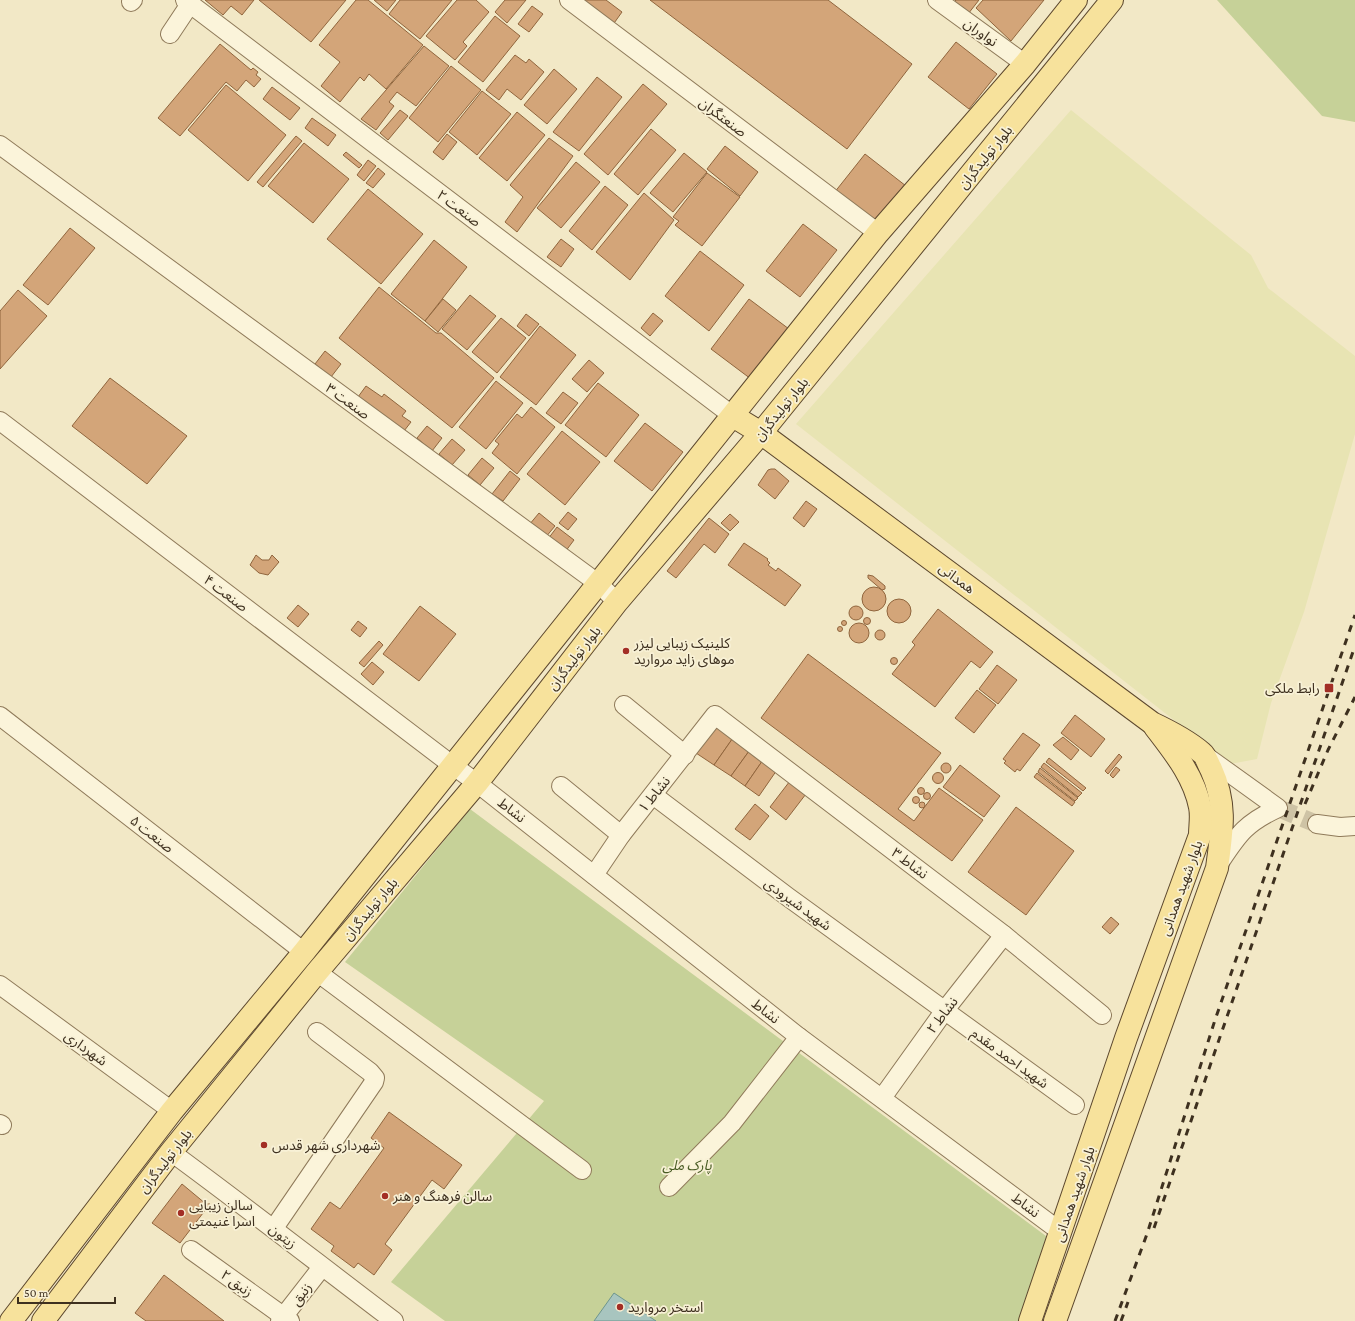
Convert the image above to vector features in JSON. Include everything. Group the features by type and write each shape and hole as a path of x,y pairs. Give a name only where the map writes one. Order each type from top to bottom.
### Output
{"main road":[{"name":"بلوار تولیدگران","path":"11,1321 172,1111 304,952 878,233 1025,64 1076,0"},
{"name":"بلوار تولیدگران","path":"43,1321 171,1152 316,972 478,783 618,602 762,433 1112,0"},
{"name":"همدانی","path":"733,416 762,433 1152,723"},
{"path":"1152,723 1177,735 1204,754"},
{"name":"بلوار شهید همدانی","path":"1030,1321 1140,1002 1200,835 1200,808 1193,782 1176,754 1152,723"},
{"name":"بلوار شهید همدانی","path":"1055,1321 1217,868 1223,822 1222,806 1218,785 1204,754"},
{"path":"1140,1002 1165,1011"}],"street":[{"name":"صنعتگران","path":"568,0 878,233"},
{"name":"نواوران","path":"937,0 1025,64"},
{"path":"170,34 187,2"},
{"name":"صنعت ۲","path":"187,2 733,416"},
{"name":"صنعت ۳","path":"0,145 599,584 618,602"},
{"name":"صنعت ۴","path":"0,421 452,765 478,783"},
{"path":"624,705 685,755"},
{"name":"نشاط ۱","path":"594,874 621,834 685,755 715,715"},
{"name":"نشاط ۳","path":"715,715 1004,935 1102,1016"},
{"name":"صنعت ۵","path":"0,716 304,952"},
{"path":"1204,754 1278,808 1257,817 1239,833 1217,868"},
{"name":"نشاط","path":"478,783 798,1037 1061,1232"},
{"path":"561,786 621,834"},
{"name":"شهید شیرودی","path":"653,795 788,897 945,1010"},
{"path":"1317,824 1340,827 1355,826"},
{"name":"نشاط ۲","path":"882,1098 945,1010 1004,935"},
{"path":"316,972 582,1170"},
{"name":"شهرداری","path":"0,985 172,1111"},
{"name":"شهید احمد مقدم","path":"945,1010 1075,1104"},
{"path":"274,1228 374,1082 375,1078 370,1072 317,1032"},
{"path":"669,1187 732,1123 798,1037"},
{"name":"زیتون","path":"171,1152 274,1228 322,1267 394,1321"},
{"name":"زنبق ۲","path":"191,1250 285,1319"},
{"name":"زنبق","path":"285,1319 322,1267"}],"shaded area":[{"path":"1071,110 1251,255 1268,288 1355,356 1355,434 1304,612 1271,703 1257,759 1230,764 796,424"}],"green space":[{"path":"1217,0 1355,0 1355,122 1322,116"},
{"name":"پارک ملی","path":"470,809 1050,1239 1021,1321 445,1321 391,1282 544,1101 345,962"}],"water":[{"name":"استخر مروارید","path":"614,1293 656,1321 594,1321"}],"building":[{"path":"205,0 254,0 242,15 231,6 223,15"},
{"path":"259,0 346,0 311,42"},
{"path":"356,0 368,0 423,45 386,89 369,74 364,81 360,77 340,102 321,86 340,62 319,45"},
{"path":"374,0 396,0 387,11"},
{"path":"400,0 452,0 420,39 389,14"},
{"path":"457,0 476,0 489,12 463,42 467,46 455,60 426,36"},
{"path":"505,0 526,0 507,23 495,12"},
{"path":"579,0 606,0 622,12 612,26"},
{"path":"650,0 828,0 912,64 847,149"},
{"path":"956,0 979,0 968,14 953,3"},
{"path":"983,0 1044,0 1011,41 976,8"},
{"path":"532,6 543,14 529,32 518,24"},
{"path":"495,16 520,36 483,82 458,62"},
{"path":"956,42 997,74 969,109 928,77"},
{"path":"220,44 251,70 253,68 258,72 256,75 261,79 254,87 246,80 237,91 226,82 180,136 158,118"},
{"path":"424,46 449,66 416,106 397,92 389,102 394,106 376,130 361,119"},
{"path":"515,55 526,63 529,59 544,72 521,100 507,89 499,100 486,90"},
{"path":"451,66 481,90 438,142 409,118"},
{"path":"554,69 577,89 547,124 524,105"},
{"path":"597,77 622,97 579,151 553,132"},
{"path":"643,84 667,104 608,175 584,154"},
{"path":"226,85 286,135 248,181 188,130"},
{"path":"272,87 300,108 290,120 263,99"},
{"path":"482,91 511,114 477,155 449,132"},
{"path":"400,110 408,116 388,140 380,133"},
{"path":"517,112 545,135 507,181 479,158"},
{"path":"312,118 336,135 328,146 305,128"},
{"path":"651,129 676,150 638,195 614,174"},
{"path":"447,134 457,142 443,160 433,152"},
{"path":"296,136 302,141 263,187 257,182"},
{"path":"549,138 573,156 517,232 505,222 523,197 510,185"},
{"path":"304,143 349,179 313,223 268,186"},
{"path":"725,146 758,172 740,196 707,169"},
{"path":"346,152 362,165 359,168 343,155"},
{"path":"684,153 707,172 673,212 650,193"},
{"path":"865,154 906,186 880,219 868,220 834,193"},
{"path":"368,160 376,166 364,181 357,175"},
{"path":"576,162 600,182 561,228 537,208"},
{"path":"378,168 385,174 373,188 366,183"},
{"path":"707,173 740,197 702,246 675,225 679,221 673,217"},
{"path":"605,186 628,205 592,250 569,231"},
{"path":"368,189 423,234 381,284 327,239"},
{"path":"644,193 674,220 630,280 596,252"},
{"path":"803,224 837,250 800,297 766,271"},
{"path":"70,228 95,248 48,305 23,285"},
{"path":"561,239 574,249 561,267 547,257"},
{"path":"434,240 467,267 425,321 391,294"},
{"path":"700,251 744,285 709,331 665,296"},
{"path":"379,287 436,333 441,333 494,378 452,428 339,338"},
{"path":"18,290 47,316 0,369 0,311"},
{"path":"470,295 496,316 467,350 442,329"},
{"path":"443,299 456,310 438,332 425,321"},
{"path":"749,299 789,329 751,379 711,349"},
{"path":"653,313 663,321 650,336 641,328"},
{"path":"526,314 539,324 529,336 517,326"},
{"path":"501,318 526,338 497,373 472,352"},
{"path":"540,326 576,355 536,405 500,377"},
{"path":"325,351 341,364 331,377 315,364"},
{"path":"589,360 604,373 587,392 572,379"},
{"path":"110,378 187,436 147,484 72,426"},
{"path":"496,381 523,403 486,449 459,427"},
{"path":"598,383 639,415 606,457 565,425"},
{"path":"366,386 382,397 384,394 406,411 402,416 411,422 404,431 358,397"},
{"path":"563,392 578,403 561,424 546,413"},
{"path":"531,407 555,427 517,474 492,453 499,444 495,441 517,414 522,418"},
{"path":"645,423 683,452 652,491 614,461"},
{"path":"427,426 442,438 432,451 417,438"},
{"path":"562,431 600,462 565,505 527,474"},
{"path":"452,439 465,450 452,465 439,454"},
{"path":"482,458 494,468 480,485 468,475"},
{"path":"775,469 789,481 775,499 758,485 768,470"},
{"path":"510,471 520,479 503,501 492,494"},
{"path":"806,501 817,509 804,527 793,518"},
{"path":"568,512 577,519 568,530 559,523"},
{"path":"539,513 555,526 545,538 529,525"},
{"path":"730,514 739,522 730,531 721,523"},
{"path":"709,518 729,534 715,553 704,544 676,578 667,571"},
{"path":"557,527 574,540 565,552 548,539"},
{"path":"744,543 768,559 767,560 770,563 768,565 776,571 778,568 801,585 785,606 728,565"},
{"path":"256,555 262,560 269,560 272,555 279,562 268,575 259,573 250,565"},
{"path":"868,575 873,576 885,586 885,589 882,590 868,578"},
{"path":"874,587 883,590 886,599 883,608 874,611 865,608 862,599 865,590"},
{"path":"899,599 904,600 910,606 910,616 904,622 899,623 894,622 888,616 887,611 888,606 894,600"},
{"path":"298,605 309,614 298,627 287,618"},
{"path":"420,606 456,634 419,681 383,654"},
{"path":"856,606 861,608 863,613 861,618 856,620 851,618 849,613 851,608"},
{"path":"938,609 993,652 980,668 971,661 935,707 892,674 915,645 912,642"},
{"path":"867,618 870,621 867,624 864,621"},
{"path":"844,620 847,623 844,626 841,623"},
{"path":"358,621 367,628 360,637 351,630"},
{"path":"859,623 866,626 869,633 866,640 859,643 852,640 849,633 852,626"},
{"path":"840,626 843,629 840,632 837,629"},
{"path":"878,630 882,630 884,631 884,639 878,640 875,637 875,633"},
{"path":"379,641 383,645 364,667 359,663"},
{"path":"808,654 941,753 898,809 914,821 939,788 983,820 952,861 761,718"},
{"path":"894,658 897,661 894,664 891,661"},
{"path":"372,662 384,672 373,685 361,674"},
{"path":"997,665 1017,680 998,704 979,689"},
{"path":"977,690 996,705 974,733 955,718"},
{"path":"1075,715 1105,739 1091,757 1061,733"},
{"path":"717,723 735,735 714,765 696,753"},
{"path":"1023,733 1040,745 1020,771 1017,769 1015,772 1004,763 1006,761 1003,759"},
{"path":"735,735 752,747 731,776 714,765"},
{"path":"1063,737 1079,750 1071,760 1053,745"},
{"path":"752,747 765,757 745,786 731,776"},
{"path":"1119,754 1122,757 1108,774 1105,771"},
{"path":"765,757 779,767 759,796 745,786"},
{"path":"1049,758 1086,788 1083,791 1046,762"},
{"path":"944,763 948,763 950,764 950,772 944,773 941,770 941,766"},
{"path":"1044,763 1082,793 1078,797 1041,767"},
{"path":"960,765 1000,796 984,817 943,787"},
{"path":"1116,767 1120,770 1113,778 1110,775"},
{"path":"1040,768 1078,798 1075,801 1038,772"},
{"path":"938,772 942,774 944,778 942,782 938,784 934,782 932,778 934,774"},
{"path":"1037,773 1075,802 1072,806 1034,777"},
{"path":"793,777 809,790 786,820 770,807"},
{"path":"921,788 924,791 921,794 918,791"},
{"path":"927,792 930,793 930,799 927,800 924,799 923,796 924,793"},
{"path":"916,797 919,800 916,803 913,800"},
{"path":"922,802 925,805 922,808 919,805"},
{"path":"755,804 769,816 750,840 735,829"},
{"path":"1016,807 1074,851 1026,915 968,872"},
{"path":"1111,917 1119,924 1110,934 1102,927"},
{"name":"سالن فرهنگ و هنر","path":"389,1112 462,1165 444,1189 432,1180 385,1244 392,1250 374,1275 358,1263 354,1268 331,1251 334,1246 311,1229 330,1202 340,1209 384,1148 371,1138"},
{"name":"سالن زیبایی اسرا غنیمتی","path":"182,1184 206,1204 210,1204 180,1243 152,1223"},
{"path":"164,1275 224,1321 146,1321 135,1313"}],"tunnel":[{"path":"1278,808 1317,824"}],"railway":[{"path":"1115,1321 1147,1234 1215,1020 1355,615"},
{"path":"1154,1228 1355,646"},
{"path":"1305,804 1328,750 1355,697"},
{"path":"1121,1321 1128,1302"}],"place":[{"name":"کلینیک زیبایی لیزر موهای زاید مروارید","path":"626,651"},
{"name":"رابط ملکی","path":"1329,688"},
{"name":"شهرداری شهر قدس","path":"264,1145"},
{"name":"سالن فرهنگ و هنر","path":"385,1196"},
{"name":"سالن زیبایی اسرا غنیمتی","path":"181,1213"},
{"name":"استخر مروارید","path":"620,1307"}]}
